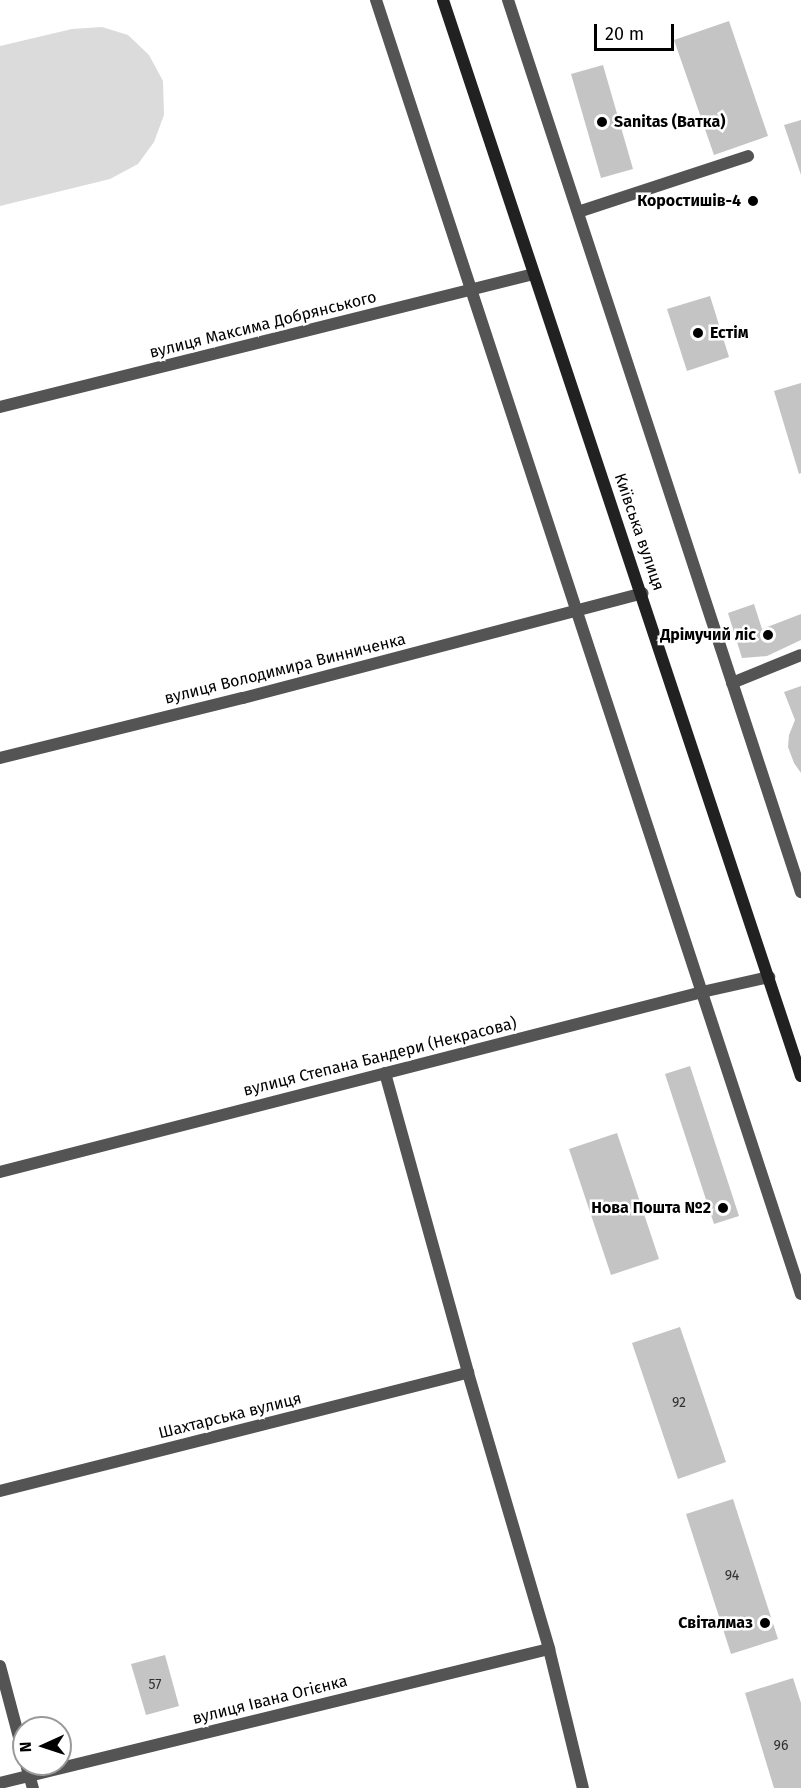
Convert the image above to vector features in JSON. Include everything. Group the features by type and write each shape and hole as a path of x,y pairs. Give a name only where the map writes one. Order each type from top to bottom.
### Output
{"main road":[{"name":"Київська вулиця","path":"443,0 801,1076"}],"street":[{"path":"376,0 801,1294"},
{"path":"508,0 801,892"},
{"path":"578,212 748,156"},
{"name":"вулиця Максима Добрянського","path":"0,407 534,274"},
{"name":"вулиця Володимира Винниченка","path":"0,758 243,698 642,593"},
{"path":"732,683 801,655"},
{"name":"вулиця Степана Бандери (Некрасова)","path":"0,1172 702,992 769,977"},
{"path":"385,1073 468,1373 549,1649 583,1788"},
{"name":"Шахтарська вулиця","path":"0,1491 468,1373"},
{"name":"вулиця Івана Огієнка","path":"72,1766 549,1649"},
{"path":"0,1666 13,1716"},
{"name":"вулиця Івана Огієнка","path":"0,1783 30,1776"}],"shaded area":[{"path":"102,27 128,35 149,55 163,81 164,115 154,142 138,164 110,179 0,206 0,46 72,29"}],"building":[{"path":"729,21 768,136 714,155 674,40"},
{"name":"Sanitas (Ватка)","path":"603,65 633,169 601,178 571,74"},
{"path":"801,120 801,175 784,125"},
{"name":"Естім","path":"710,296 729,357 687,371 667,309"},
{"path":"801,383 801,473 799,474 774,391"},
{"name":"Дрімучий ліс","path":"754,604 762,629 801,614 801,640 767,656 742,658 728,613"},
{"path":"801,686 801,773 788,747 789,735 795,720 784,692"},
{"path":"690,1066 739,1216 714,1224 665,1074"},
{"path":"617,1133 659,1259 611,1275 569,1149"},
{"path":"680,1327 726,1462 678,1479 632,1343"},
{"path":"733,1499 778,1639 731,1654 686,1514"},
{"path":"165,1655 179,1706 146,1715 131,1664"},
{"path":"793,1678 801,1703 801,1788 774,1788 745,1693"}],"place":[{"name":"Sanitas (Ватка)","path":"602,122"},
{"name":"Коростишів-4","path":"753,201"},
{"name":"Естім","path":"698,333"},
{"name":"Дрімучий ліс","path":"768,635"},
{"name":"Нова Пошта №2","path":"723,1208"},
{"name":"Світалмаз","path":"765,1623"}]}
